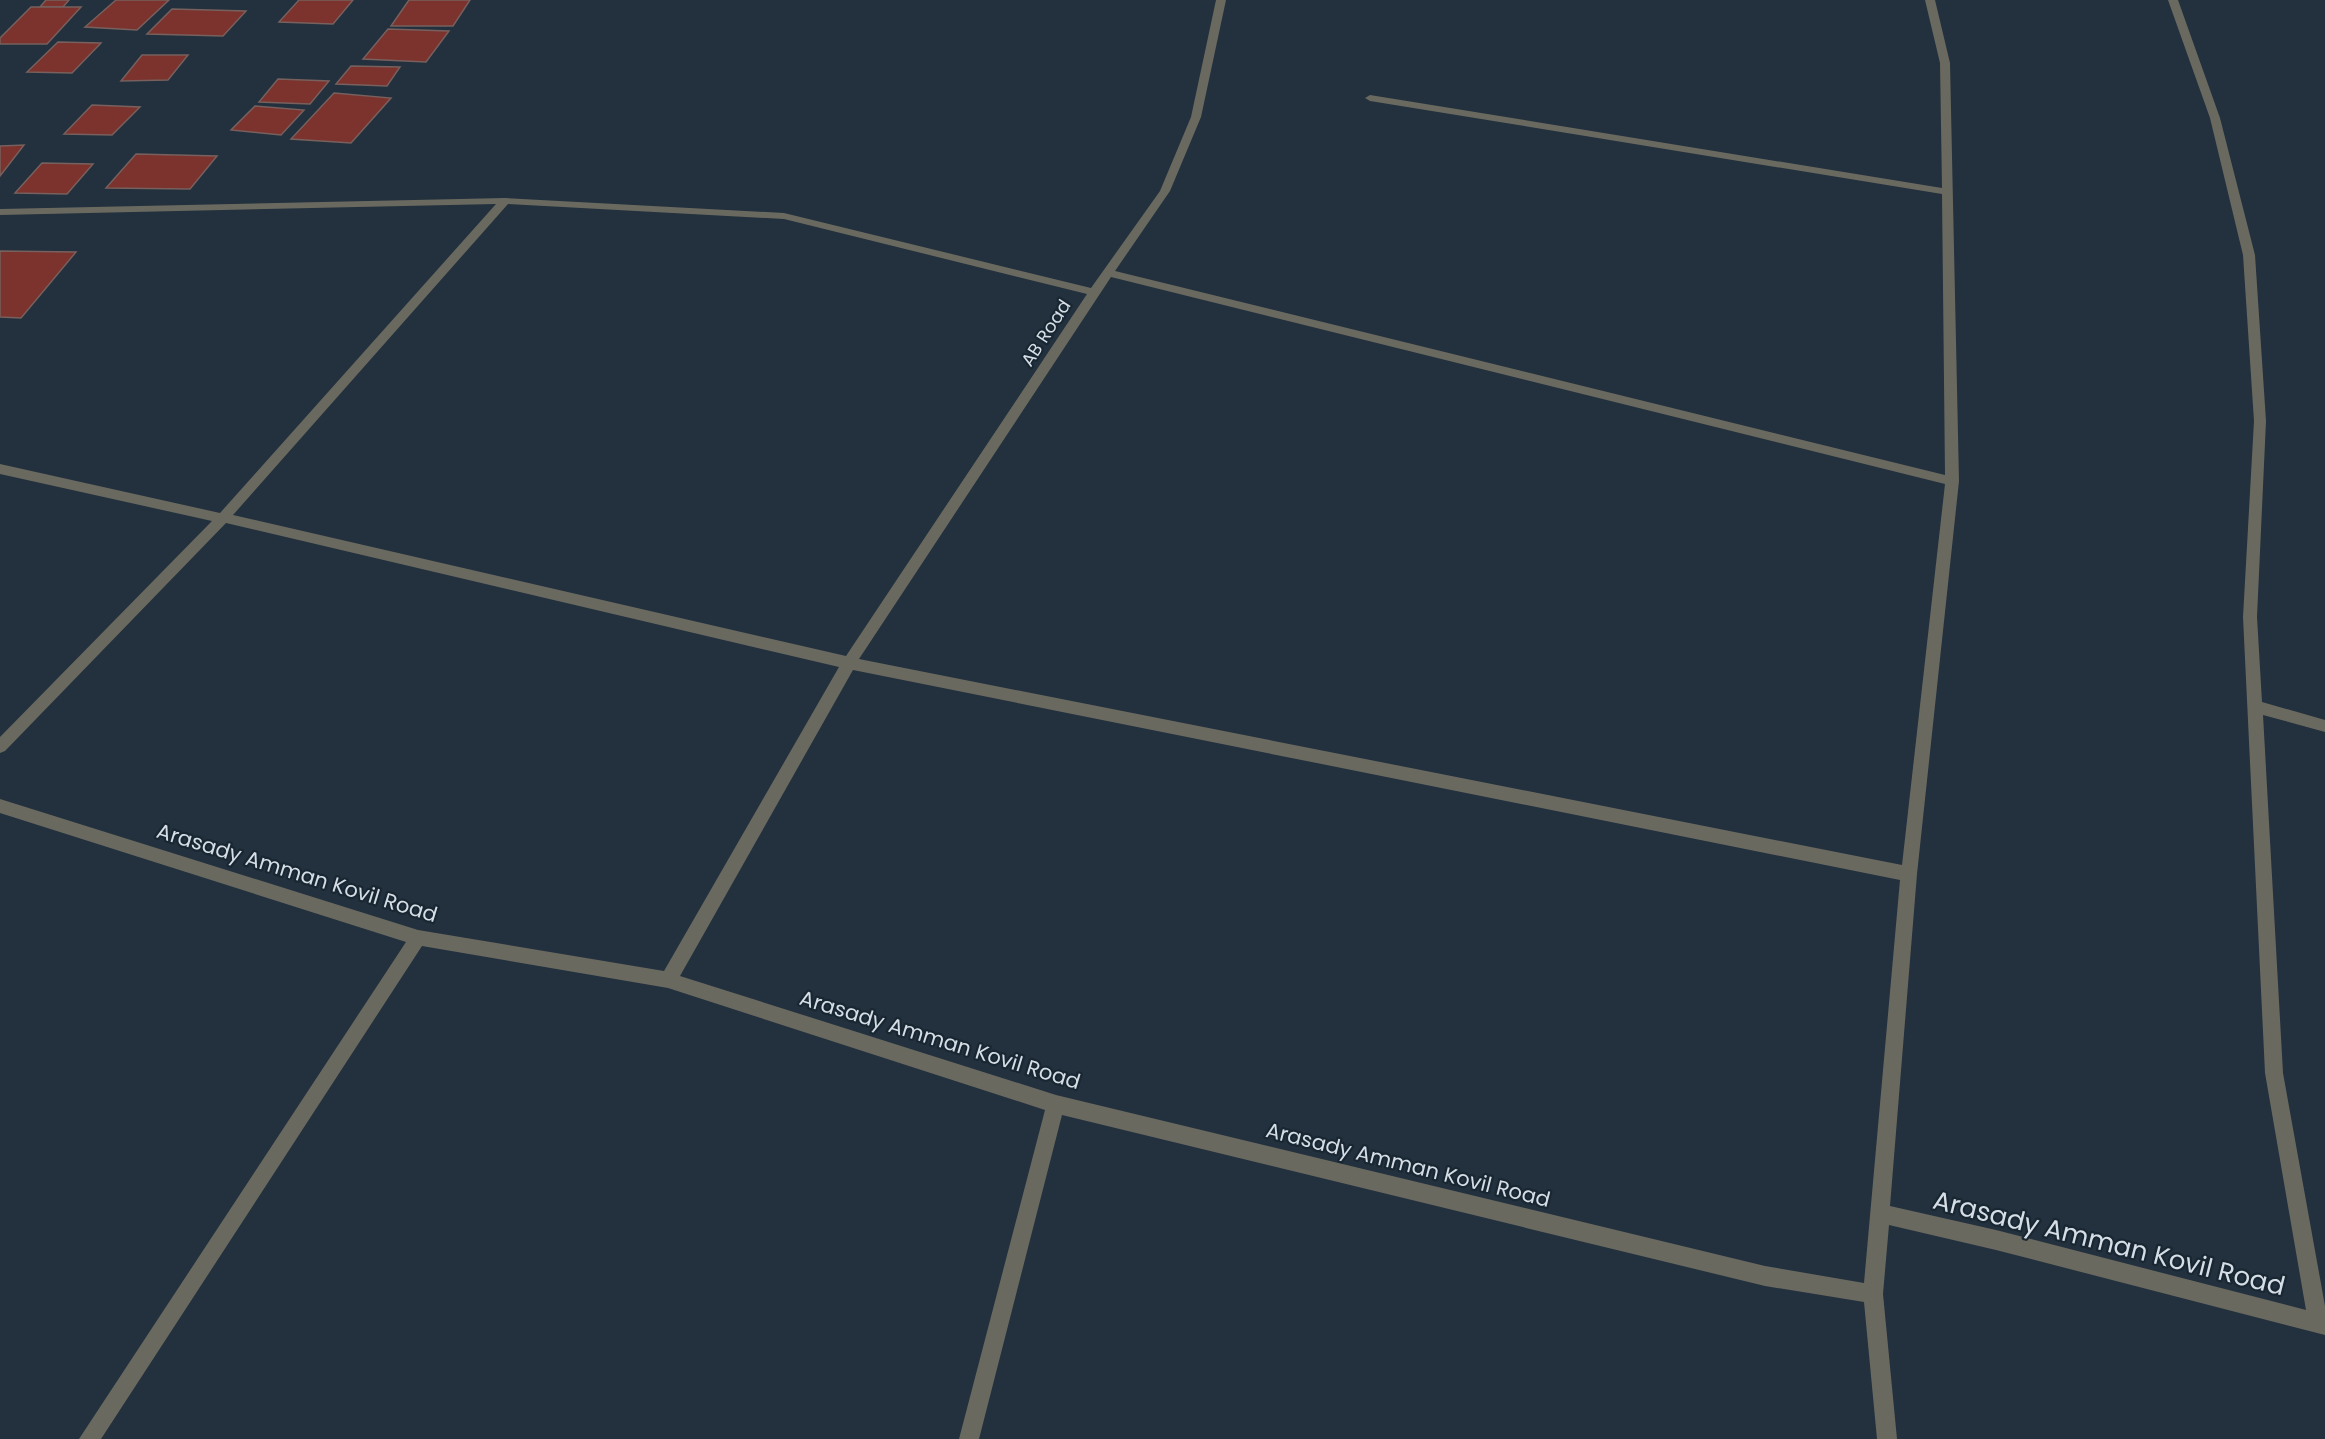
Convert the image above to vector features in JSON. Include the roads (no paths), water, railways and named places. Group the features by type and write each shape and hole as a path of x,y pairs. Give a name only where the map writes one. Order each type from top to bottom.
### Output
{"street":[{"name":"AB Road","path":"668,980 849,663 1094,292 1110,273 1165,191 1196,117 1221,0"},
{"path":"1887,1439 1873,1294 1909,874 1952,481 1949,192 1944,63 1930,0"},
{"path":"2173,0 2215,118 2249,255 2260,421 2250,617 2274,1073 2321,1324"},
{"path":"1370,98 1949,192"},
{"path":"0,747 223,518 505,201"},
{"path":"0,212 505,201 784,216 1094,292"},
{"path":"1110,273 1952,481"},
{"path":"0,469 223,518 849,663 1909,874"},
{"path":"2253,706 2325,726"},
{"name":"Arasady Amman Kovil Road","path":"0,806 418,938 668,980 1056,1104 1765,1276 1873,1294"},
{"path":"89,1439 418,938"},
{"path":"969,1439 1056,1104"},
{"name":"Arasady Amman Kovil Road","path":"1879,1213 1996,1240 2321,1324"}]}
